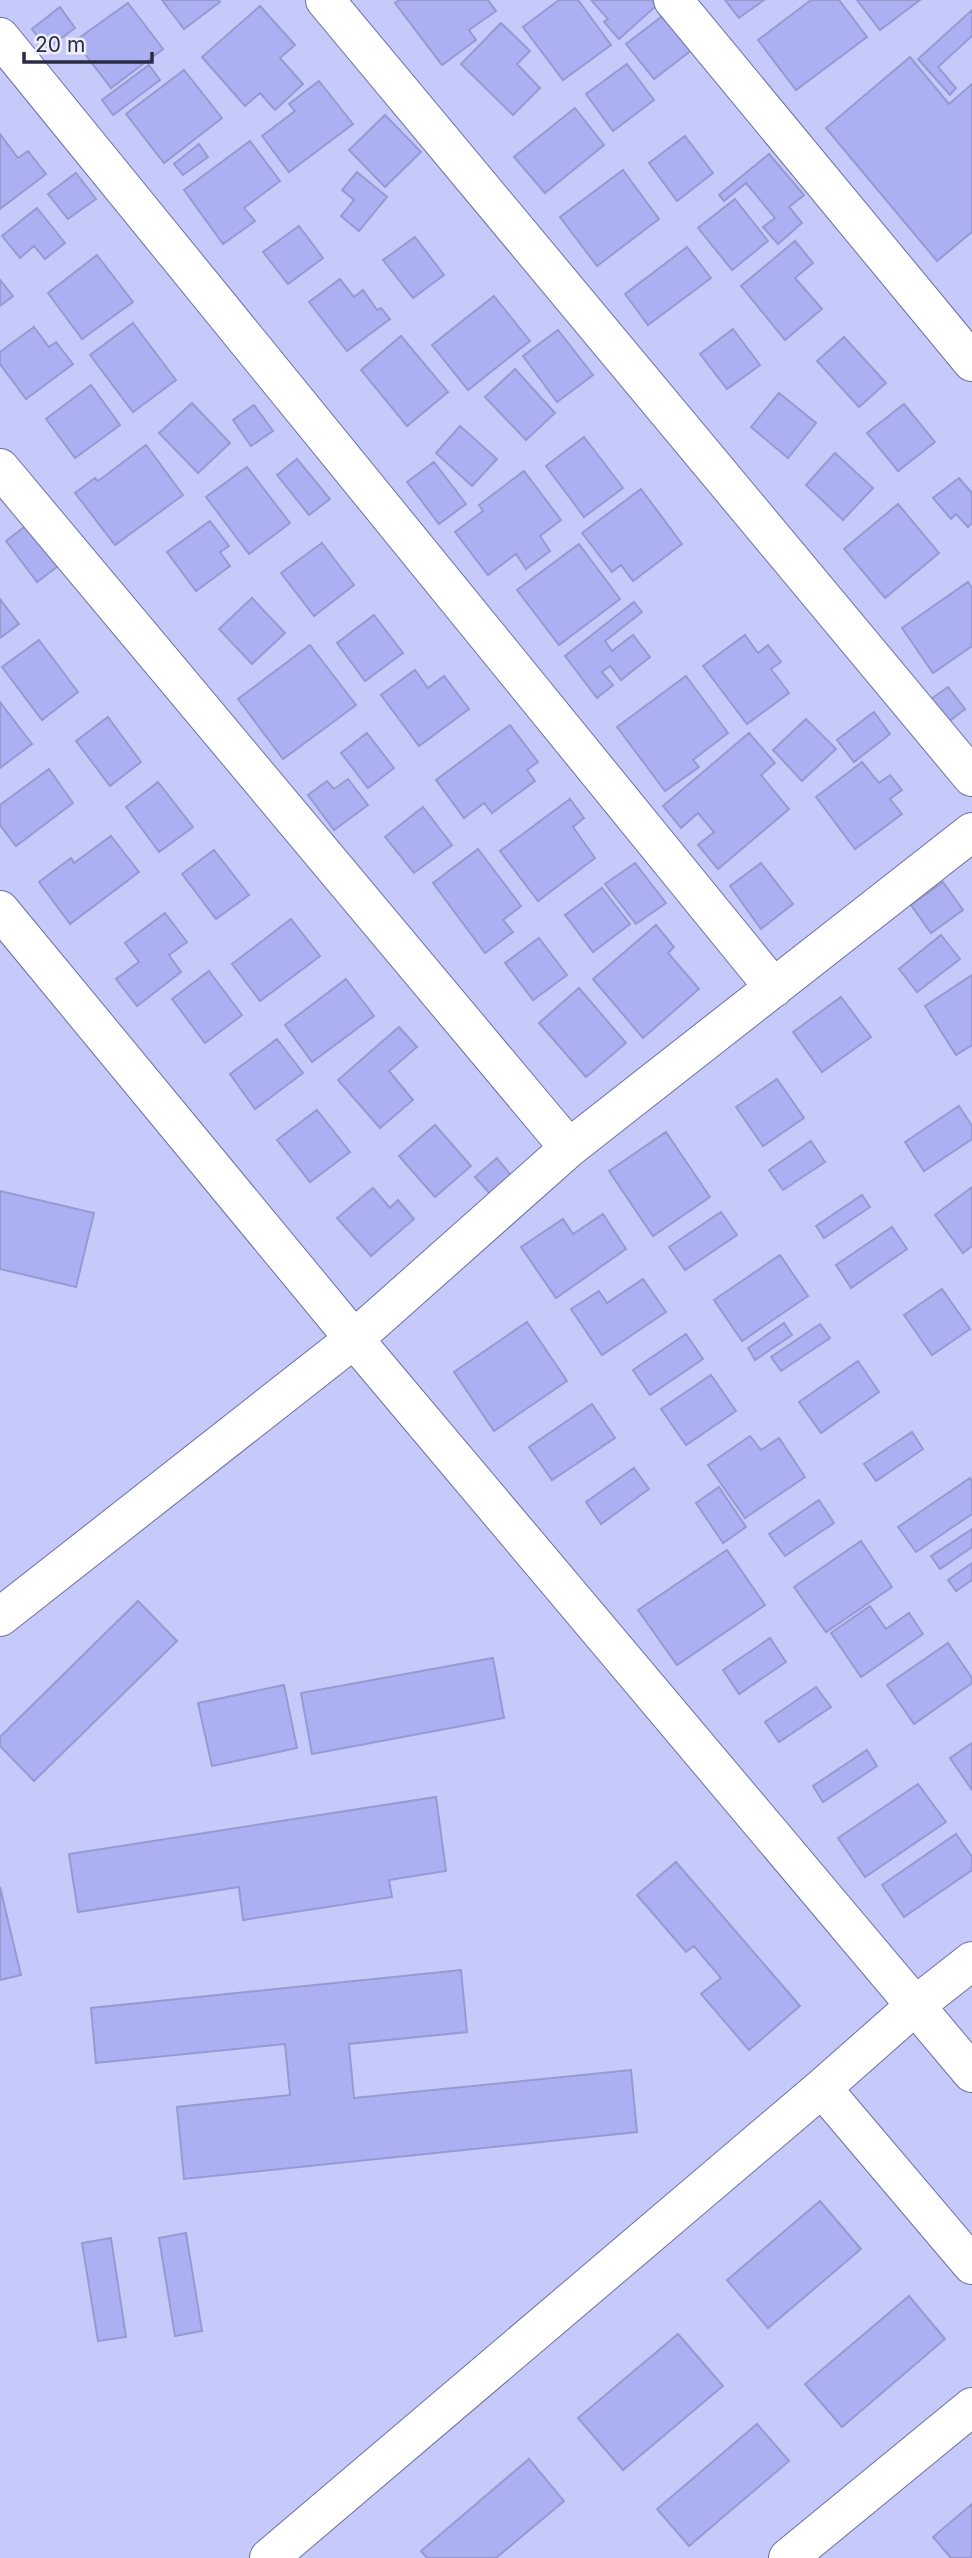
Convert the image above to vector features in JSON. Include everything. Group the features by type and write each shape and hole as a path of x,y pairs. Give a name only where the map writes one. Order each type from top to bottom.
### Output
{"street":[{"path":"325,0 972,777"},
{"path":"673,0 972,362"},
{"path":"0,37 774,988"},
{"path":"0,468 569,1148"},
{"path":"0,1617 354,1339 569,1148 972,832"},
{"path":"0,909 354,1339 972,2073"},
{"path":"269,2558 916,2005 972,1961"},
{"path":"822,2088 972,2265"},
{"path":"788,2558 972,2407"}],"building":[{"path":"162,0 219,0 220,2 184,29"},
{"path":"399,0 488,0 496,11 469,30 476,40 442,65 395,3"},
{"path":"559,0 578,0 611,45 563,80 523,27"},
{"path":"591,0 651,0 656,6 619,39 604,22 608,19"},
{"path":"725,0 764,0 739,18"},
{"path":"811,0 839,0 867,37 796,90 758,40"},
{"path":"857,0 920,0 880,30"},
{"path":"128,3 163,49 111,88 75,41"},
{"path":"260,6 295,45 280,58 303,84 275,110 260,93 245,106 202,57"},
{"path":"60,7 75,28 47,49 32,29"},
{"path":"972,10 972,36 938,67 956,88 950,95 918,59"},
{"path":"665,14 693,49 654,79 626,44"},
{"path":"501,23 530,51 517,64 540,88 513,115 461,64"},
{"path":"910,57 949,104 972,84 972,232 937,261 826,128"},
{"path":"627,64 654,100 613,131 586,94"},
{"path":"149,65 160,80 113,115 102,100"},
{"path":"184,70 222,118 164,163 126,114"},
{"path":"319,81 353,124 289,172 262,136 295,111 289,104"},
{"path":"575,108 604,145 545,193 514,157"},
{"path":"385,115 421,152 385,187 349,150"},
{"path":"0,134 18,158 28,151 46,174 0,209"},
{"path":"685,136 713,173 677,201 649,163"},
{"path":"250,141 280,181 244,208 255,221 223,244 184,190"},
{"path":"199,144 208,157 183,175 174,164"},
{"path":"769,154 804,195 789,207 802,223 778,244 763,227 775,218 746,183 724,201 719,195"},
{"path":"623,170 659,219 597,266 560,217"},
{"path":"357,172 387,197 359,231 341,216 354,200 342,190"},
{"path":"76,173 96,199 68,219 48,194"},
{"path":"735,199 768,241 732,270 698,228"},
{"path":"37,208 65,243 45,259 34,246 20,258 2,236"},
{"path":"299,226 323,258 288,284 263,252"},
{"path":"415,237 444,275 413,298 383,260"},
{"path":"795,241 813,263 795,278 822,309 785,340 741,286"},
{"path":"687,247 711,278 648,325 625,294"},
{"path":"97,255 133,302 82,339 48,293"},
{"path":"340,279 354,297 363,290 377,310 381,308 390,319 347,351 309,302"},
{"path":"0,280 13,296 0,306"},
{"path":"494,296 530,341 468,390 432,345"},
{"path":"133,323 176,380 133,412 90,355"},
{"path":"34,327 49,347 56,342 73,364 26,399 0,364 0,352"},
{"path":"733,329 760,365 727,389 700,354"},
{"path":"558,330 593,375 557,402 523,356"},
{"path":"401,336 448,392 407,426 361,370"},
{"path":"844,337 886,383 859,407 817,361"},
{"path":"515,369 555,413 526,440 485,397"},
{"path":"91,385 120,425 75,458 46,419"},
{"path":"779,393 816,423 788,458 751,427"},
{"path":"192,403 230,443 198,473 159,433"},
{"path":"904,404 935,442 898,471 867,433"},
{"path":"254,405 273,431 251,446 233,420"},
{"path":"460,426 497,459 472,486 436,453"},
{"path":"584,437 623,488 584,517 546,466"},
{"path":"146,445 183,495 115,545 75,493 95,478 98,481"},
{"path":"835,453 873,488 843,520 806,485"},
{"path":"297,459 330,499 309,515 277,475"},
{"path":"434,462 466,504 439,524 407,482"},
{"path":"247,467 290,523 249,554 206,497"},
{"path":"524,471 561,520 540,536 550,551 526,569 516,554 488,575 455,532 483,511 479,505"},
{"path":"959,478 972,493 972,523 968,527 956,514 951,519 933,498"},
{"path":"641,489 682,544 633,581 621,565 612,572 582,533"},
{"path":"898,504 939,553 885,598 844,549"},
{"path":"210,521 229,546 220,552 230,566 196,591 167,552"},
{"path":"27,525 58,566 37,582 6,541"},
{"path":"322,543 354,585 314,616 281,573"},
{"path":"579,544 620,599 559,645 517,590"},
{"path":"968,582 972,588 972,646 933,673 902,628"},
{"path":"252,598 285,633 252,664 219,629"},
{"path":"0,599 19,624 0,638"},
{"path":"634,602 642,612 605,641 612,651 633,635 650,657 621,680 610,666 602,672 613,685 597,698 565,656"},
{"path":"374,615 403,653 365,681 337,643"},
{"path":"745,635 758,653 768,645 781,662 771,669 789,693 747,724 703,666"},
{"path":"39,640 78,692 42,720 2,667"},
{"path":"310,645 356,705 283,759 238,699"},
{"path":"415,670 428,688 444,676 469,709 419,746 381,695"},
{"path":"686,676 728,733 693,760 699,767 665,791 617,727"},
{"path":"948,687 965,709 948,722 931,699"},
{"path":"0,702 32,744 0,768"},
{"path":"874,712 890,734 854,762 837,740"},
{"path":"108,717 141,762 110,786 76,741"},
{"path":"806,719 836,749 802,781 773,750"},
{"path":"510,725 538,762 527,770 535,781 492,813 484,803 464,818 436,780"},
{"path":"367,733 394,768 368,788 341,753"},
{"path":"749,733 775,763 761,775 789,809 718,869 698,845 714,832 698,813 681,828 663,806"},
{"path":"862,762 879,783 890,775 902,790 890,799 902,814 855,849 816,797"},
{"path":"49,769 73,803 16,846 0,825 0,805"},
{"path":"348,779 368,805 334,830 308,795 327,781 334,789"},
{"path":"158,782 193,827 159,852 126,807"},
{"path":"570,799 584,818 573,827 595,858 538,901 500,851"},
{"path":"423,807 452,845 414,873 385,837"},
{"path":"111,836 139,872 70,924 39,882 71,858 74,863"},
{"path":"478,849 521,906 503,920 513,932 485,953 433,883"},
{"path":"214,850 249,895 216,919 182,874"},
{"path":"635,863 666,903 636,924 605,884"},
{"path":"761,863 793,904 761,929 730,886"},
{"path":"943,882 963,910 931,933 911,905"},
{"path":"602,888 630,924 593,952 565,915"},
{"path":"165,913 187,942 169,955 181,972 137,1006 116,979 139,962 125,943"},
{"path":"291,919 320,956 260,1001 232,964"},
{"path":"656,925 674,947 668,953 699,989 643,1038 593,979"},
{"path":"941,935 960,959 917,992 899,969"},
{"path":"539,938 567,975 533,1000 505,963"},
{"path":"209,971 242,1015 205,1043 172,999"},
{"path":"972,975 972,1045 956,1055 925,1006"},
{"path":"346,979 374,1016 312,1062 285,1025"},
{"path":"579,988 626,1043 586,1077 539,1023"},
{"path":"841,997 871,1037 822,1072 793,1032"},
{"path":"399,1027 417,1047 389,1071 413,1100 380,1128 338,1080"},
{"path":"277,1039 303,1073 255,1109 230,1074"},
{"path":"777,1079 804,1118 763,1146 736,1107"},
{"path":"959,1106 972,1126 972,1139 924,1171 905,1142"},
{"path":"317,1110 350,1152 310,1182 277,1140"},
{"path":"435,1125 471,1166 435,1197 399,1156"},
{"path":"666,1132 710,1197 653,1236 609,1171"},
{"path":"811,1141 825,1162 783,1190 769,1170"},
{"path":"497,1158 513,1178 492,1196 475,1177"},
{"path":"972,1187 972,1246 963,1253 935,1215"},
{"path":"373,1188 390,1208 398,1200 414,1219 371,1256 337,1218"},
{"path":"0,1191 94,1213 76,1287 0,1269"},
{"path":"862,1195 870,1207 824,1238 816,1226"},
{"path":"721,1212 737,1235 685,1270 669,1247"},
{"path":"603,1214 626,1249 556,1298 521,1247 563,1219 573,1234"},
{"path":"892,1227 907,1249 851,1288 836,1265"},
{"path":"780,1255 808,1296 742,1341 714,1300"},
{"path":"643,1279 666,1312 602,1355 571,1309 599,1291 607,1303"},
{"path":"942,1289 970,1329 932,1355 904,1315"},
{"path":"527,1322 567,1381 494,1431 454,1372"},
{"path":"784,1323 792,1335 755,1360 748,1348"},
{"path":"820,1324 830,1338 781,1371 771,1357"},
{"path":"686,1334 703,1359 650,1395 633,1370"},
{"path":"858,1361 879,1392 821,1433 799,1402"},
{"path":"711,1375 736,1411 686,1445 661,1409"},
{"path":"592,1404 615,1438 552,1480 529,1447"},
{"path":"912,1432 923,1449 876,1481 864,1464"},
{"path":"750,1436 761,1450 779,1438 805,1477 745,1518 708,1465"},
{"path":"634,1468 649,1489 601,1524 586,1502"},
{"path":"970,1478 972,1514 916,1552 898,1527"},
{"path":"719,1487 746,1527 723,1543 696,1503"},
{"path":"819,1500 834,1523 785,1556 769,1534"},
{"path":"972,1529 972,1547 940,1569 931,1556"},
{"path":"861,1541 892,1587 826,1632 794,1587"},
{"path":"727,1550 765,1605 677,1665 638,1610"},
{"path":"972,1563 972,1580 956,1591 948,1580"},
{"path":"138,1601 177,1641 34,1781 0,1746 0,1737"},
{"path":"870,1606 886,1629 909,1613 923,1634 861,1677 831,1633"},
{"path":"770,1638 786,1662 739,1694 723,1670"},
{"path":"948,1643 972,1678 972,1683 914,1724 887,1685"},
{"path":"493,1658 504,1718 312,1754 301,1693"},
{"path":"284,1685 297,1748 212,1766 198,1703"},
{"path":"816,1687 831,1707 779,1742 765,1722"},
{"path":"972,1743 972,1790 950,1758"},
{"path":"867,1750 877,1766 823,1802 813,1786"},
{"path":"918,1784 946,1822 865,1877 838,1838"},
{"path":"436,1797 446,1871 389,1880 392,1897 243,1920 239,1887 78,1912 69,1854"},
{"path":"956,1834 972,1857 972,1870 904,1917 882,1885"},
{"path":"676,1862 800,2006 749,2050 701,1994 721,1978 694,1946 686,1952 637,1895"},
{"path":"0,1887 21,1975 0,1980"},
{"path":"461,1970 467,2032 349,2044 354,2098 631,2070 637,2132 184,2179 177,2107 290,2095 285,2044 96,2063 91,2008"},
{"path":"820,2201 861,2249 768,2328 727,2280"},
{"path":"186,2233 202,2331 175,2336 159,2238"},
{"path":"111,2238 126,2337 98,2341 82,2243"},
{"path":"909,2296 945,2339 842,2427 805,2384"},
{"path":"678,2334 723,2386 623,2470 578,2418"},
{"path":"757,2424 789,2461 689,2546 657,2509"},
{"path":"529,2459 564,2501 496,2558 427,2558 421,2551"},
{"path":"972,2504 972,2558 951,2558 933,2537"}]}
